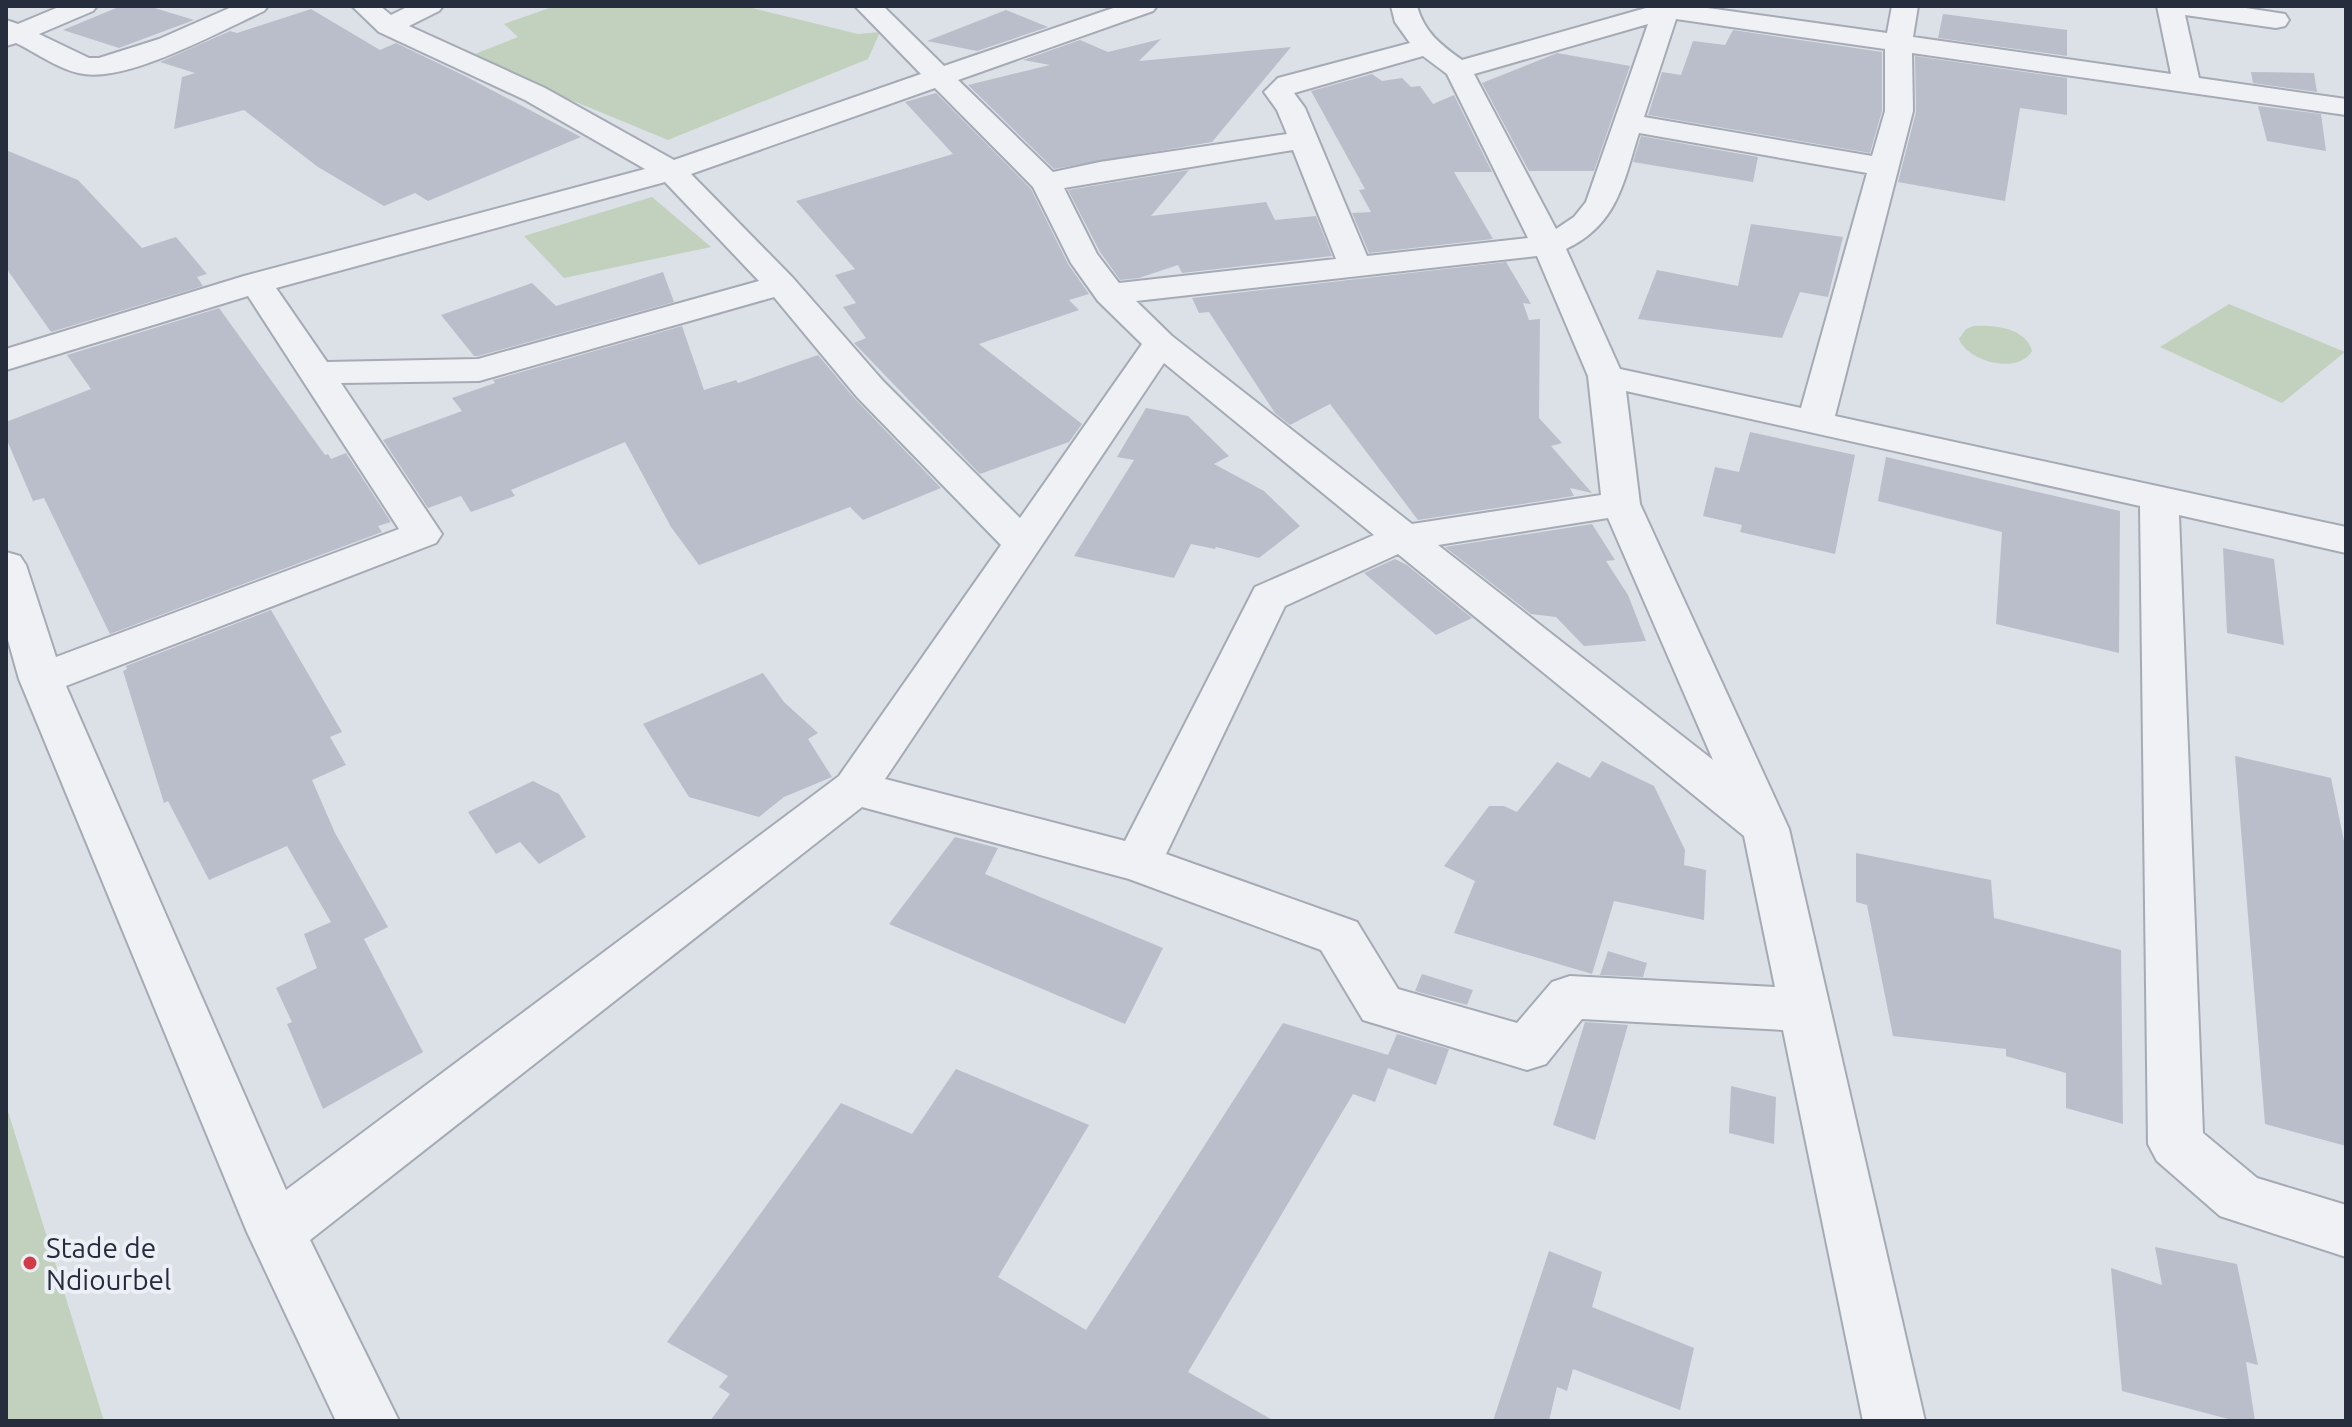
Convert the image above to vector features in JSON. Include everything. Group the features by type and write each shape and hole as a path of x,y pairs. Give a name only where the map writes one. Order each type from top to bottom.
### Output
{"street":[{"path":"10,34 84,6"},
{"path":"10,34 84,66 105,67 255,6"},
{"path":"376,16 430,6"},
{"path":"868,6 938,79 1046,183 1082,256 1110,294 1160,343 1766,829"},
{"path":"6,360 256,283 671,171 938,79 1102,11 1144,6"},
{"path":"1404,6 1408,22 1427,47 1458,70 1548,245 1606,376 1621,504 1766,829 1894,1421"},
{"path":"1815,422 1899,111 1898,45 1905,6"},
{"path":"2170,6 2187,85"},
{"path":"2179,6 2276,20"},
{"path":"1458,70 1667,8 1898,45 2346,107"},
{"path":"1110,294 1548,245 1576,231 1595,215 1630,123 1667,8"},
{"path":"376,16 535,94 671,171 781,285 870,389 1022,543"},
{"path":"1355,266 1291,108 1278,92 1288,84 1427,47"},
{"path":"1630,123 1883,167"},
{"path":"1046,183 1100,171 1304,140"},
{"path":"41,679 422,534 256,283"},
{"path":"317,373 479,370 781,285"},
{"path":"276,1232 855,788 1160,343"},
{"path":"1606,376 2346,540"},
{"path":"2159,499 2176,1144 2240,1198 2346,1231"},
{"path":"1138,863 1269,597 1401,538 1621,504"},
{"path":"6,565 41,679 276,1232 368,1421"},
{"path":"855,788 1138,863 1339,936 1381,1005 1527,1048 1570,997 1804,1010"}],"green space":[{"path":"555,6 744,6 858,34 880,32 868,59 668,140 467,57 518,37 504,24"},
{"path":"652,197 711,247 564,278 524,236"},
{"path":"2229,304 2345,352 2282,403 2160,347"},
{"path":"1974,326 2000,327 2016,333 2029,343 2032,351 2025,358 2005,364 1982,359 1972,354 1959,339 1966,329"},
{"name":"Stade de Ndiourbel","path":"6,1105 104,1421 6,1421"}],"building":[{"path":"121,6 148,6 194,20 119,48 63,30"},
{"path":"311,9 380,50 396,43 581,137 428,201 415,193 384,206 318,167 244,110 174,129 182,77 195,73 160,62 230,31 237,33"},
{"path":"1006,10 1048,27 977,51 927,41"},
{"path":"1943,14 2067,30 2067,56 1938,38"},
{"path":"1733,30 1882,52 1882,111 1870,153 1648,115 1662,72 1681,75 1693,41 1725,45"},
{"path":"1161,39 1139,61 1291,47 1212,142 1054,169 968,85 1050,65 1023,60 1080,40 1108,52"},
{"path":"1557,53 1630,66 1594,171 1529,171 1482,83"},
{"path":"1915,56 2067,78 2067,115 2020,108 2005,201 1898,182 1916,112"},
{"path":"2251,72 2314,73 2317,92 2253,83"},
{"path":"1372,74 1382,81 1402,78 1411,87 1420,86 1433,104 1454,95 1492,172 1454,172 1493,239 1369,253 1352,213 1371,212 1359,190 1365,189 1311,91"},
{"path":"936,93 1031,189 1068,264 1089,294 1069,300 1079,310 979,344 1082,424 1069,442 980,474 854,343 866,338 843,307 856,303 835,275 855,269 796,201 953,154 905,102"},
{"path":"2258,106 2321,114 2326,151 2267,141"},
{"path":"1641,136 1758,157 1753,182 1633,162"},
{"path":"6,150 78,180 142,248 176,237 207,274 197,277 203,286 51,332 6,268"},
{"path":"1189,170 1151,216 1266,202 1275,220 1316,216 1332,256 1182,273 1178,265 1139,278 1120,280 1100,252 1068,190"},
{"path":"1751,224 1843,237 1828,297 1800,292 1782,338 1638,319 1657,270 1738,286"},
{"path":"1506,262 1531,304 1523,303 1529,320 1540,319 1539,418 1562,443 1551,446 1592,493 1570,488 1574,496 1418,520 1330,404 1290,425 1275,413 1209,312 1199,313 1192,298"},
{"path":"663,272 674,302 478,356 474,356 441,315 532,283 556,306"},
{"path":"219,308 325,455 328,454 331,459 346,453 391,522 378,526 382,532 110,634 44,498 33,501 6,438 6,422 91,389 67,355"},
{"path":"682,326 704,390 736,380 738,383 818,355 855,399 941,488 863,520 850,507 699,565 671,527 625,442 511,490 515,496 471,512 461,496 428,508 383,440 462,411 452,398 495,383 493,380"},
{"path":"1146,408 1188,416 1229,456 1214,464 1264,491 1300,526 1259,558 1191,544 1174,578 1074,556 1134,460 1117,457"},
{"path":"1750,432 1855,455 1835,554 1740,532 1742,525 1703,516 1715,467 1739,472"},
{"path":"1886,457 2120,511 2119,653 1996,624 2002,532 1878,501"},
{"path":"1592,524 1615,560 1606,561 1628,595 1646,641 1584,646 1556,617 1531,614 1445,547"},
{"path":"2223,548 2274,559 2284,645 2227,633"},
{"path":"1395,559 1407,565 1472,618 1436,635 1364,573"},
{"path":"271,610 342,732 330,737 346,765 312,780 335,833 388,927 364,939 423,1052 323,1109 287,1024 292,1022 276,988 317,968 304,934 331,922 287,846 209,880 168,801 164,803 123,671 127,669 126,666"},
{"path":"763,673 784,702 818,733 808,739 832,777 784,797 759,817 689,797 643,724"},
{"path":"2235,756 2331,778 2346,851 2346,1146 2265,1124"},
{"path":"1602,761 1654,786 1685,850 1684,865 1706,870 1704,920 1614,901 1592,974 1454,933 1475,881 1444,866 1489,806 1504,806 1517,812 1557,762 1590,778"},
{"path":"533,781 559,794 586,837 539,864 520,842 496,854 468,812"},
{"path":"955,837 998,848 985,874 1163,948 1125,1024 889,924"},
{"path":"1856,853 1991,880 1994,918 2121,950 2123,1124 2066,1108 2066,1073 2006,1056 2006,1049 1893,1036 1867,905 1856,902"},
{"path":"1608,951 1647,963 1643,977 1600,975"},
{"path":"1422,974 1473,990 1467,1005 1415,991"},
{"path":"1585,1022 1628,1025 1595,1140 1553,1125"},
{"path":"1283,1023 1388,1055 1397,1034 1449,1049 1436,1085 1388,1068 1375,1102 1353,1094 1188,1372 1274,1421 710,1421 730,1394 719,1387 728,1376 667,1342 841,1103 912,1134 956,1069 1089,1125 998,1277 1086,1330"},
{"path":"1731,1086 1776,1097 1774,1144 1729,1133"},
{"path":"2155,1247 2237,1264 2258,1365 2246,1362 2255,1421 2236,1421 2122,1391 2111,1268 2162,1285"},
{"path":"1549,1251 1602,1272 1592,1307 1694,1348 1680,1410 1573,1369 1567,1391 1557,1387 1549,1421 1493,1421"}],"place":[{"name":"Stade de Ndiourbel","path":"30,1263"}]}
